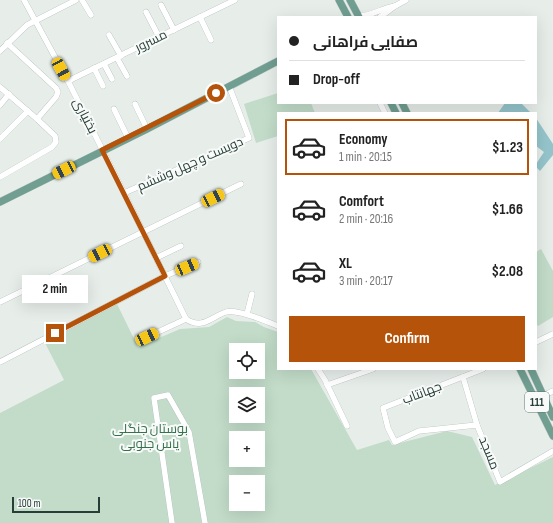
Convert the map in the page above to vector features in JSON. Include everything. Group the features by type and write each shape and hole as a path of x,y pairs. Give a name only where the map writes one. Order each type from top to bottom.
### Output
{"main road":[{"path":"339,0 347,16"},
{"path":"350,0 358,16"},
{"path":"0,202 102,150 147,129 277,62"},
{"name":"111","path":"520,370 553,436"},
{"name":"111","path":"531,370 553,417"}],"street":[{"name":"بختیاری","path":"24,0 34,21 68,81 186,319"},
{"path":"0,51 27,25 76,0"},
{"path":"82,0 91,16"},
{"name":"مسرور","path":"68,81 235,0"},
{"path":"381,16 406,0"},
{"path":"161,5 174,30"},
{"path":"367,16 387,7 395,6"},
{"path":"146,12 158,37"},
{"path":"200,17 211,40"},
{"path":"109,36 127,76"},
{"path":"7,43 56,88 58,92 56,97 38,118"},
{"path":"104,64 112,79"},
{"path":"94,68 103,86"},
{"path":"0,86 38,118 55,136 56,142 52,147 0,177"},
{"name":"دویست و چهل وششم","path":"124,193 249,138 229,86"},
{"path":"0,105 9,94"},
{"path":"135,104 147,129"},
{"path":"114,109 128,138"},
{"path":"0,139 28,111"},
{"path":"0,302 241,184"},
{"path":"156,258 181,246"},
{"path":"0,362 165,276 198,262"},
{"path":"247,314 252,294"},
{"path":"147,337 186,319 192,324 201,324 228,312 247,314 277,326"},
{"path":"537,342 553,334"},
{"path":"319,370 347,426"},
{"path":"327,385 370,370"},
{"name":"جهانتاب","path":"394,442 388,428 383,408 480,370"},
{"path":"463,377 477,425"},
{"path":"543,396 553,391"},
{"path":"172,523 154,398 168,395 190,432 205,523"},
{"name":"مسجد","path":"394,442 419,431 477,425 500,482 553,452"}],"green space":[{"path":"277,93 277,104 311,104 315,112 277,112 277,136 256,143 244,104"},
{"path":"541,249 553,271 553,317 538,326 537,324 537,251"},
{"name":"بوستان جنگلی یاس جنوبی","path":"117,304 138,347 180,329 209,327 227,317 236,321 255,322 277,332 277,370 312,370 357,450 389,440 392,445 447,431 472,437 495,485 553,457 553,523 0,523 0,413 64,380 44,341"}],"water":[{"path":"504,104 522,104 530,112 499,112"},
{"path":"537,120 553,144 553,155 540,171 537,168 537,162 544,152 537,147"}],"route":[{"path":"55,333 165,276 102,150 147,129 216,93"}]}
